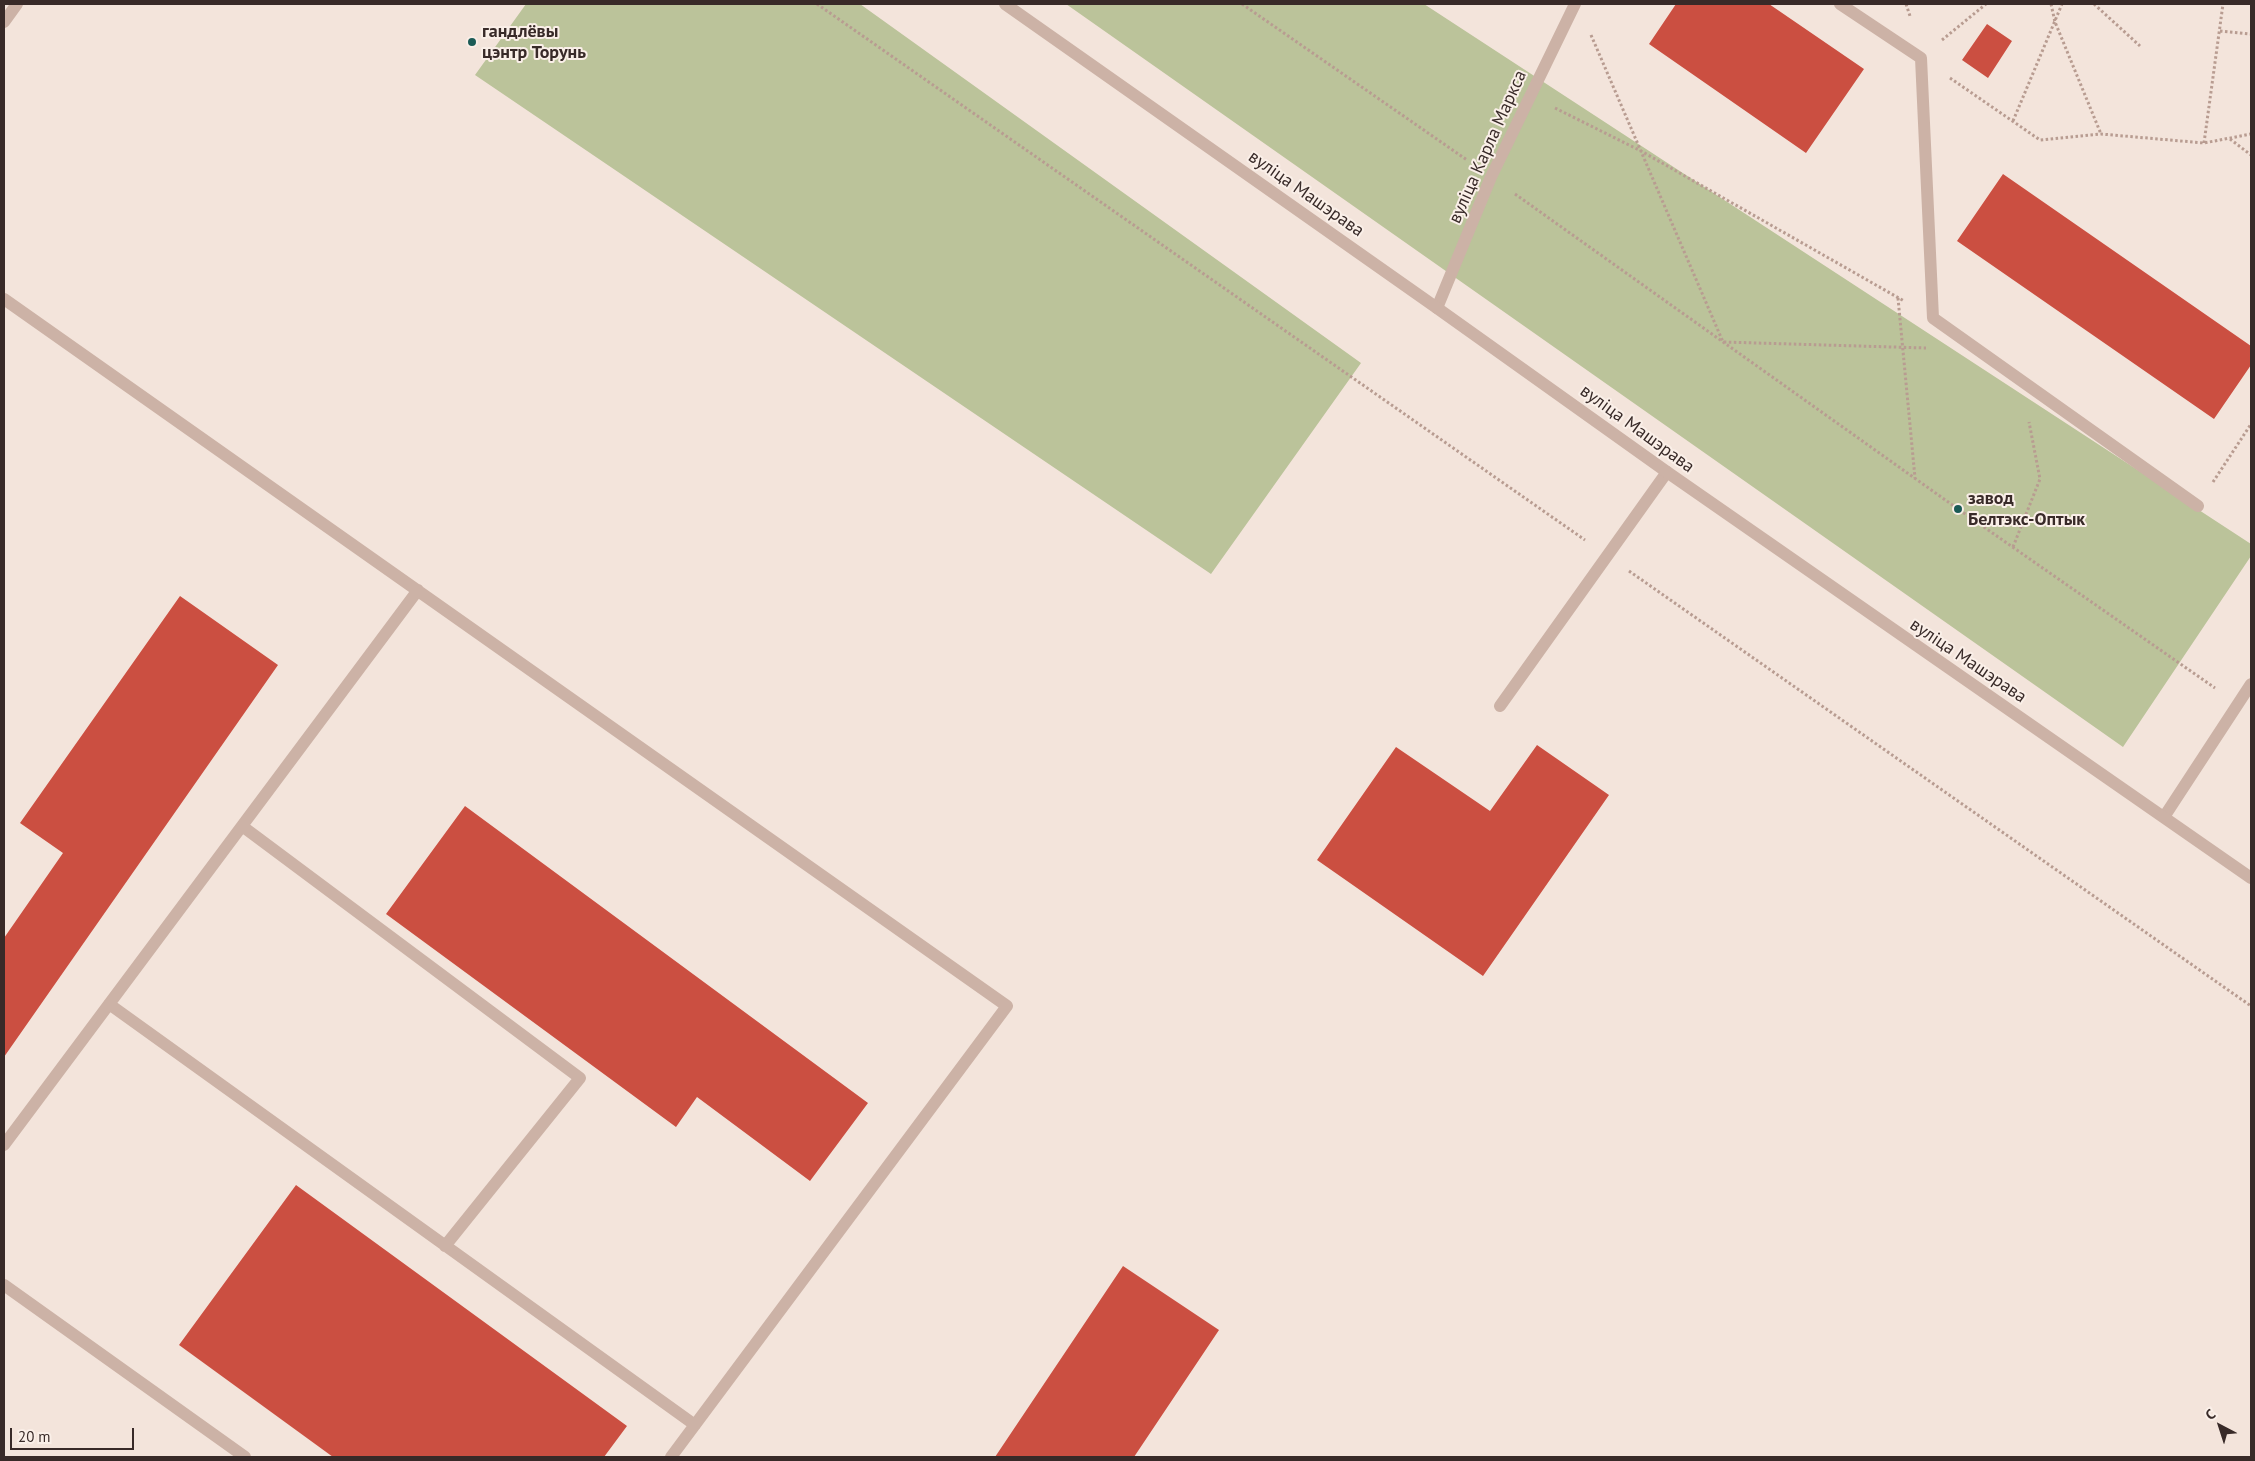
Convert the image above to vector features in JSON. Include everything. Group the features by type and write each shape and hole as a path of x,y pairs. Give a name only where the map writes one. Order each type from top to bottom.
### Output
{"street":[{"path":"4,22 17,4"},
{"name":"вуліца Машэрава","path":"1005,4 1667,472 2251,878"},
{"name":"вуліца Карла Маркса","path":"1437,308 1491,177 1575,4"},
{"path":"1840,4 1921,58 1934,318 2198,506"},
{"path":"4,299 1007,1006 671,1457"},
{"path":"1500,706 1667,472"},
{"path":"4,1145 418,590"},
{"path":"2164,816 2251,684"},
{"path":"242,826 580,1078 445,1246"},
{"path":"109,1004 695,1425"},
{"path":"4,1285 245,1457"}],"path":[{"path":"817,4 2251,1006"},
{"path":"1242,4 1491,177 1915,479 2238,704"},
{"path":"1986,4 1921,58 2040,140 2101,134 2204,143 2251,134"},
{"path":"2051,4 2055,22 2101,134"},
{"path":"2013,121 2062,4"},
{"path":"2094,4 2140,46"},
{"path":"2204,143 2223,4"},
{"path":"1589,31 1723,342"},
{"path":"2220,31 2251,34"},
{"path":"1530,96 1641,151 1934,318"},
{"path":"2229,139 2251,155"},
{"path":"1898,298 1915,479"},
{"path":"1723,342 1932,349"},
{"path":"2013,547 2040,479 2021,381"},
{"path":"2198,506 2251,424"}],"green space":[{"path":"526,4 860,4 1361,363 1211,574 475,75"},
{"path":"1066,4 1424,4 2251,544 2251,556 2123,747"}],"building":[{"path":"1676,4 1769,4 1864,69 1806,153 1649,44"},
{"path":"1987,24 2012,41 1988,78 1962,60"},
{"path":"2003,174 2251,346 2251,365 2214,419 1957,241"},
{"path":"180,596 278,665 4,1057 4,938 63,853 20,823"},
{"path":"1537,745 1609,795 1483,976 1317,860 1396,747 1490,811"},
{"path":"465,806 868,1103 810,1181 697,1097 676,1127 386,914"},
{"path":"296,1185 627,1426 604,1457 333,1457 179,1345"},
{"path":"1123,1266 1219,1330 1134,1457 995,1457"}],"place":[{"name":"гандлёвы цэнтр Торунь","path":"472,42"},
{"name":"завод Белтэкс-Оптык","path":"1958,509"}]}
